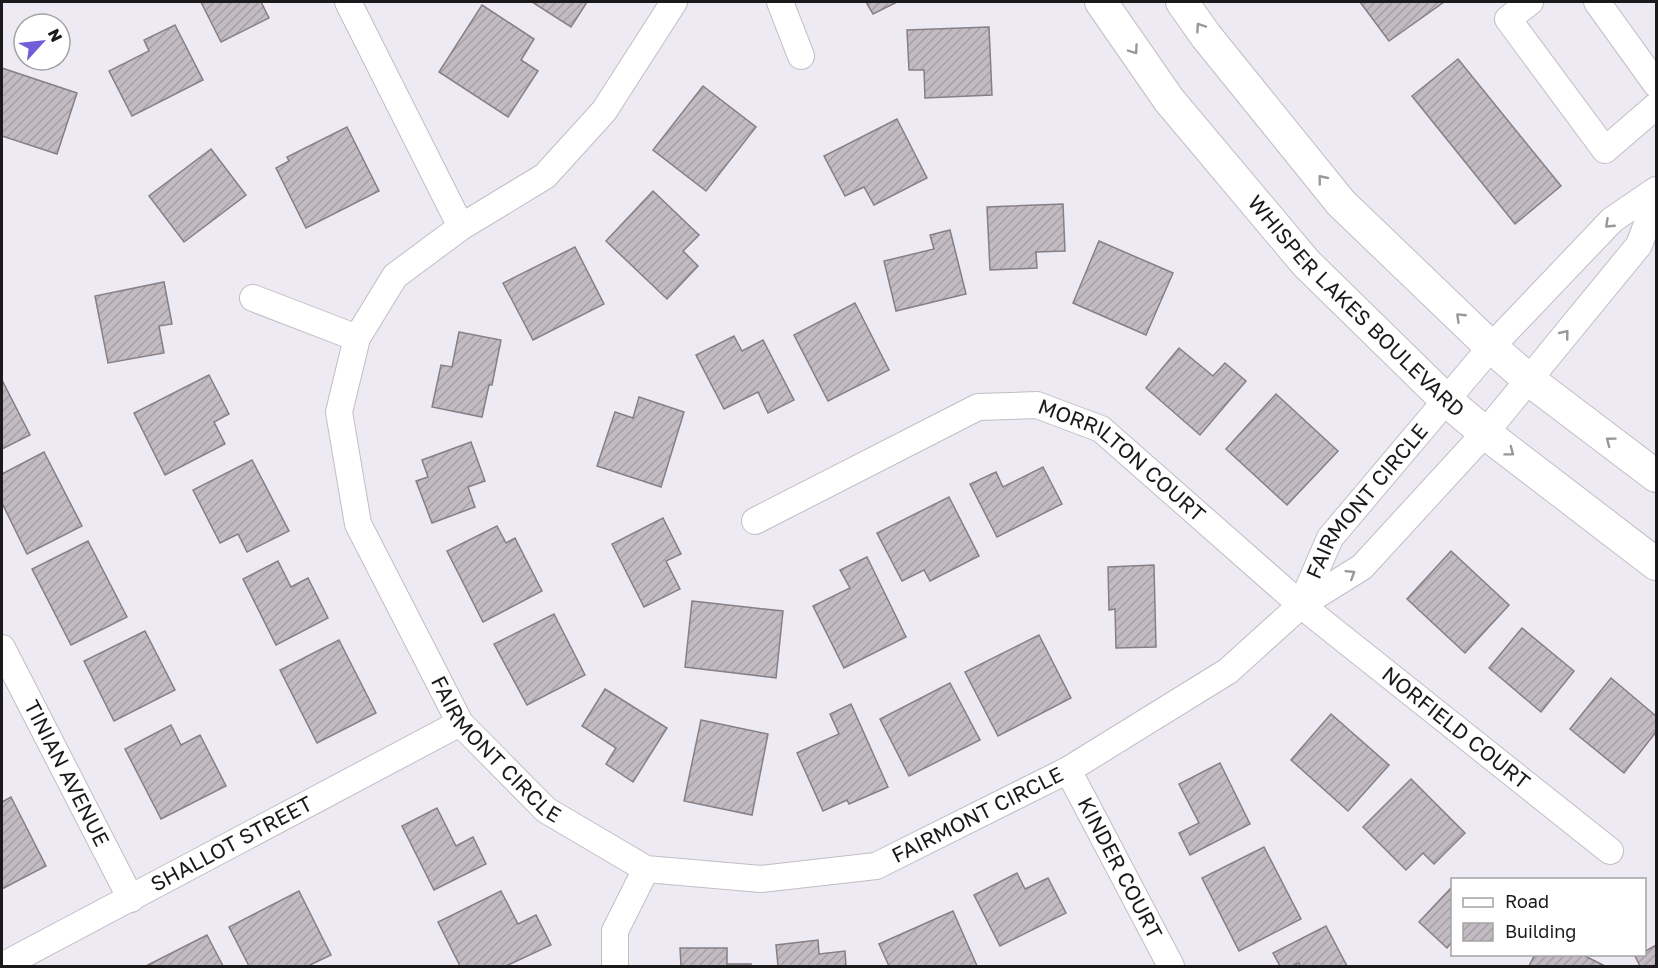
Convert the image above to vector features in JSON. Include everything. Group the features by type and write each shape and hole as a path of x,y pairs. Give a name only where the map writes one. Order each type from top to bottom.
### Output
{"street":[{"path":"348,2 461,227"},
{"name":"FAIRMONT CIRCLE","path":"674,2 604,111 545,176 461,227 395,276 357,338 339,412 358,524 460,723 546,810 646,869 761,879 876,866 1068,770 1228,671 1301,606 1362,567 1485,433 1639,245 1656,200"},
{"path":"780,2 801,56"},
{"name":"WHISPER LAKES BOULEVARD","path":"1101,2 1169,100 1306,263 1446,400 1485,433 1656,564"},
{"path":"1182,2 1206,36 1341,203 1491,347 1528,379 1656,476"},
{"path":"1530,2 1508,19 1605,150 1656,106"},
{"path":"1597,2 1656,84"},
{"name":"FAIRMONT CIRCLE","path":"1301,606 1330,538 1491,347 1612,220 1656,190"},
{"path":"253,298 357,338"},
{"name":"MORRILTON COURT","path":"755,521 978,407 1037,405 1101,429 1301,606"},
{"name":"NORFIELD COURT","path":"1301,606 1610,852"},
{"name":"TINIAN AVENUE","path":"2,648 131,899"},
{"name":"SHALLOT STREET","path":"2,966 460,723"},
{"name":"KINDER COURT","path":"1068,770 1171,966"},
{"path":"615,966 615,932 646,869"}],"building":[{"path":"201,2 261,2 269,18 221,42"},
{"path":"532,2 587,2 571,27"},
{"path":"866,2 897,2 873,14"},
{"path":"1360,2 1444,2 1389,41"},
{"path":"482,5 534,39 521,60 538,71 508,117 439,72"},
{"path":"175,25 203,80 132,116 109,71 149,51 144,40"},
{"path":"989,27 992,95 925,98 924,70 909,70 907,30"},
{"path":"1458,59 1561,186 1515,224 1412,96"},
{"path":"2,68 77,93 57,154 2,136"},
{"path":"703,86 756,127 706,191 653,150"},
{"path":"897,119 927,178 874,205 864,187 845,196 824,156"},
{"path":"347,127 379,191 306,228 276,168 289,161 287,157"},
{"path":"211,149 246,195 184,242 149,196"},
{"path":"653,191 699,235 683,251 698,266 667,299 606,241"},
{"path":"1063,204 1065,251 1036,252 1037,268 990,270 987,207"},
{"path":"950,230 966,294 896,311 884,261 934,249 930,235"},
{"path":"1099,241 1173,273 1146,335 1073,303"},
{"path":"575,247 604,304 533,340 503,283"},
{"path":"164,282 172,324 159,326 164,353 108,363 95,296"},
{"path":"855,303 889,370 828,401 794,335"},
{"path":"459,332 501,340 492,385 489,385 482,417 432,407 441,365 452,367"},
{"path":"734,336 742,351 763,340 794,400 768,413 758,392 724,409 696,355"},
{"path":"1179,348 1213,376 1225,363 1246,381 1200,435 1146,388"},
{"path":"209,375 229,414 214,422 225,444 165,475 134,413"},
{"path":"2,380 30,435 2,449"},
{"path":"1276,394 1338,451 1287,505 1226,449"},
{"path":"639,397 684,412 661,487 597,466 615,412 633,418"},
{"path":"471,442 485,481 468,487 475,507 432,523 416,481 428,477 422,460"},
{"path":"44,452 82,526 27,554 2,503 2,474"},
{"path":"252,460 289,531 247,552 238,534 220,543 193,490"},
{"path":"1043,467 1062,504 997,537 970,484 996,472 1003,487"},
{"path":"949,497 979,556 930,581 924,570 902,581 877,533"},
{"path":"663,518 681,554 666,561 680,589 644,607 612,544"},
{"path":"497,526 506,543 515,538 542,591 483,622 447,551"},
{"path":"88,541 127,617 71,645 32,569"},
{"path":"1451,551 1509,605 1465,653 1407,599"},
{"path":"867,557 906,637 844,668 813,606 850,588 840,570"},
{"path":"278,561 291,587 308,578 328,618 276,645 243,579"},
{"path":"1154,565 1156,647 1116,648 1115,609 1109,610 1108,567"},
{"path":"692,601 783,611 776,678 685,667"},
{"path":"554,614 585,675 527,705 494,644"},
{"path":"1522,628 1574,671 1541,712 1489,668"},
{"path":"145,631 175,690 114,721 84,661"},
{"path":"1039,635 1071,698 998,736 965,672"},
{"path":"339,640 376,713 317,743 280,670"},
{"path":"1611,678 1656,716 1656,732 1624,773 1570,729"},
{"path":"950,683 980,740 909,776 880,719"},
{"path":"605,689 667,728 633,782 606,764 616,748 582,726"},
{"path":"851,704 888,787 849,804 847,800 823,811 797,753 839,734 830,714"},
{"path":"1331,714 1389,765 1348,811 1291,760"},
{"path":"701,720 768,734 752,815 684,801"},
{"path":"171,725 181,745 200,735 226,786 161,819 125,749"},
{"path":"1220,763 1250,824 1190,855 1179,833 1199,823 1179,784"},
{"path":"1411,779 1465,833 1434,864 1423,853 1406,870 1363,827"},
{"path":"11,797 46,866 2,889 2,802"},
{"path":"437,808 456,846 473,837 486,864 434,890 402,826"},
{"path":"1264,847 1301,919 1239,951 1202,878"},
{"path":"1017,873 1025,889 1048,878 1066,913 1000,946 974,895"},
{"path":"1451,888 1451,943 1447,948 1419,922"},
{"path":"299,891 331,955 308,966 249,966 229,927"},
{"path":"501,891 518,924 536,915 551,945 506,966 460,966 438,922"},
{"path":"953,911 977,966 889,966 879,944"},
{"path":"1326,926 1347,966 1300,966 1299,963 1292,966 1280,966 1273,953"},
{"path":"207,935 223,966 146,966"},
{"path":"818,940 819,954 845,951 846,966 778,966 776,945"},
{"path":"1656,945 1656,966 1640,966 1635,956 1646,956 1646,951"},
{"path":"680,948 727,948 727,964 751,964 751,966 681,966"},
{"path":"1534,956 1585,956 1605,966 1529,966"}]}
